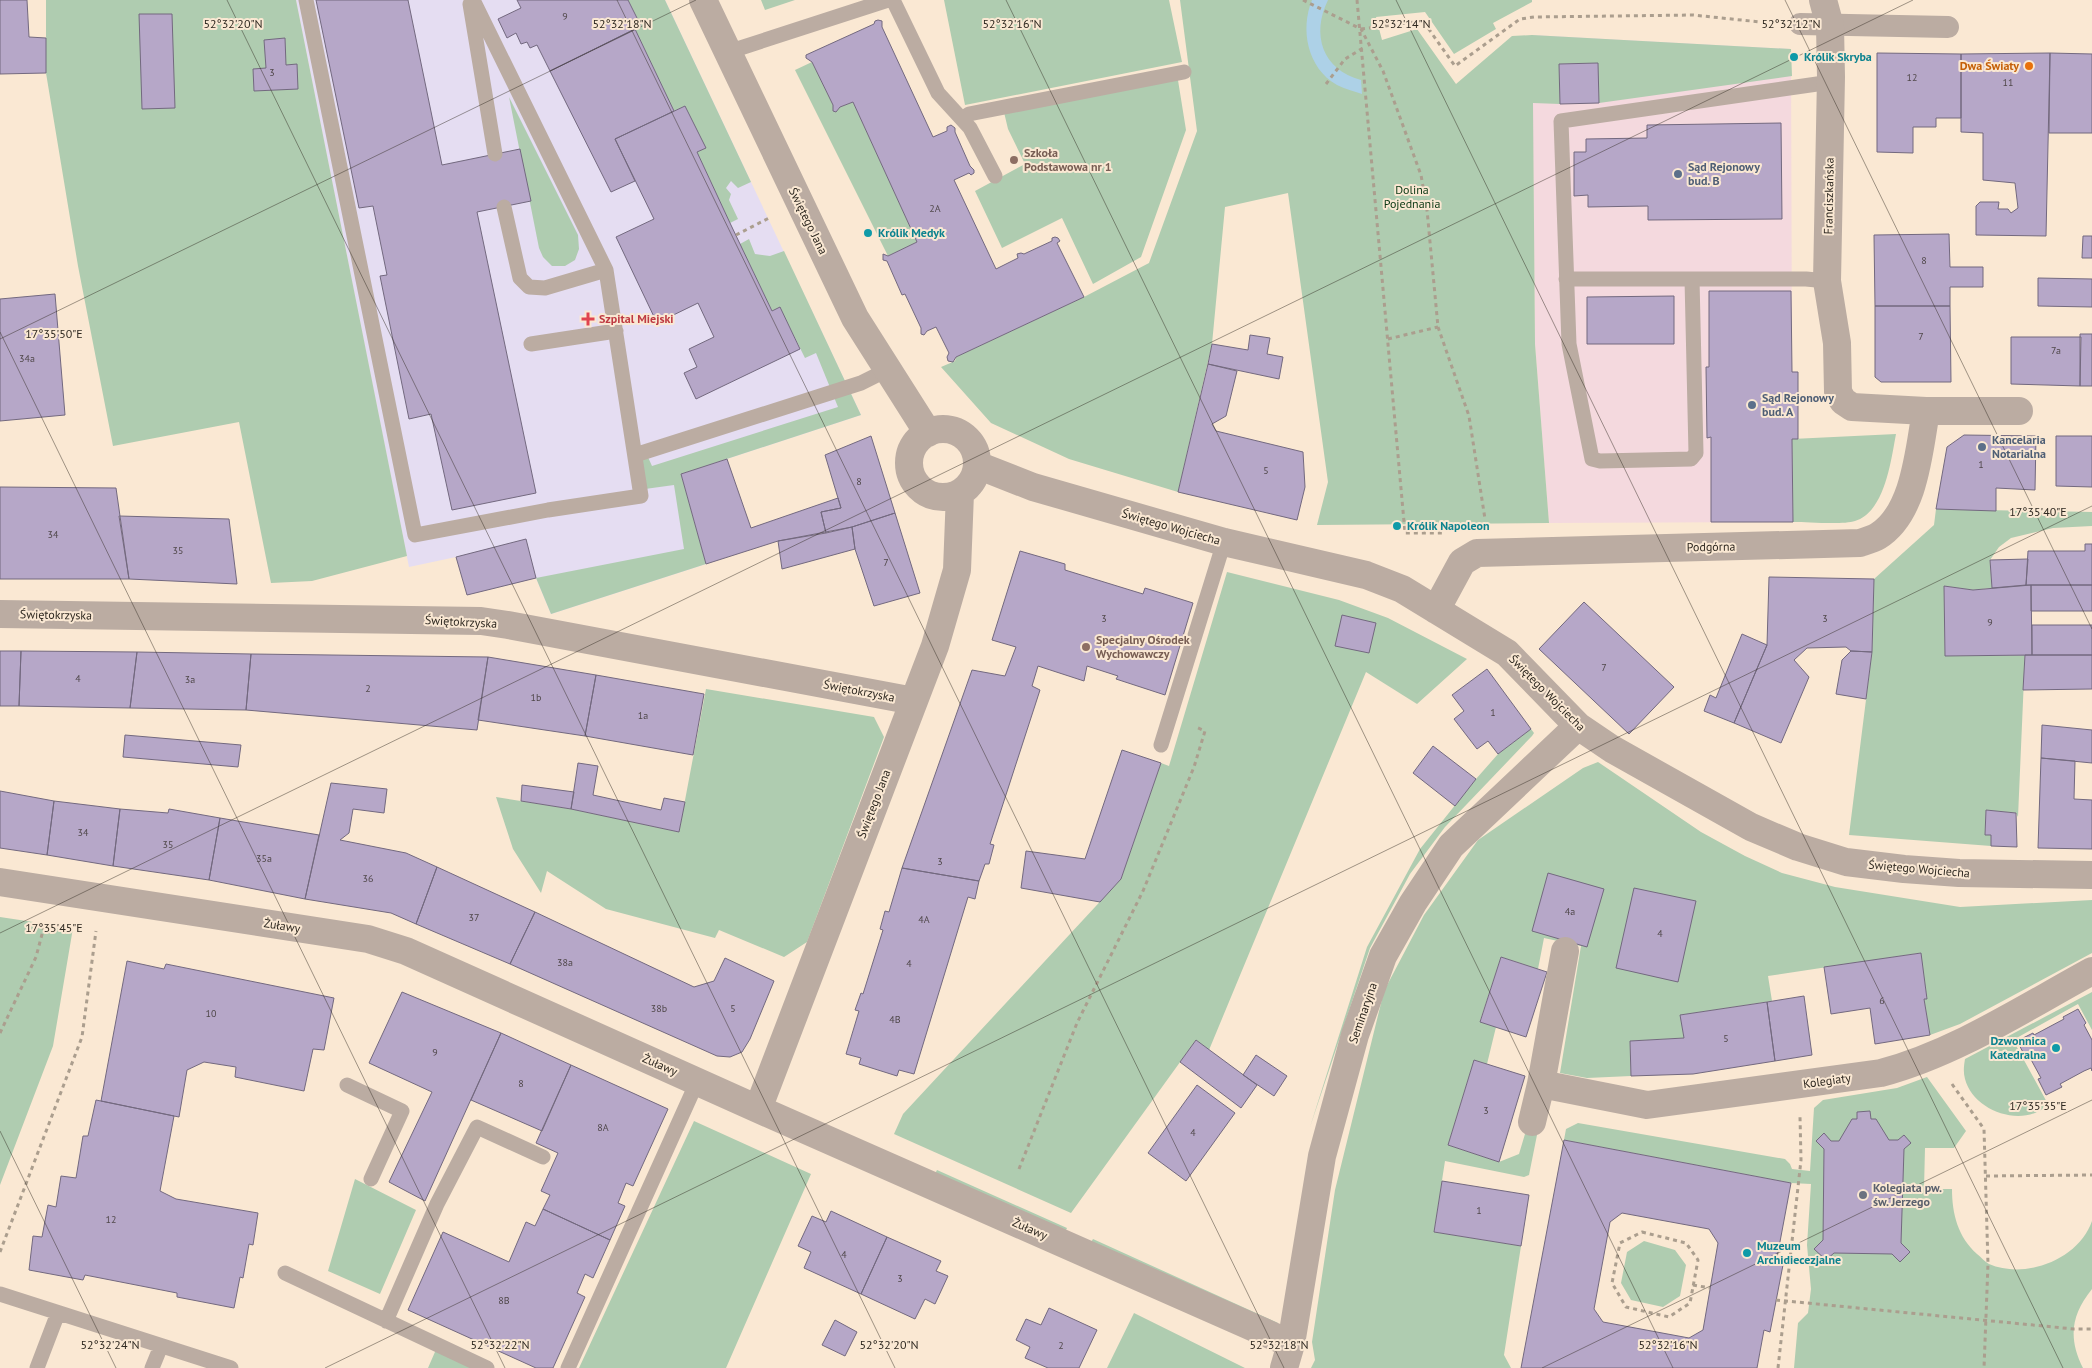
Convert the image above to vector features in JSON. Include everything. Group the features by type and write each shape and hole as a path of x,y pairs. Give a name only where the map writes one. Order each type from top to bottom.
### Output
{"street":[{"name":"Świętego Jana","path":"703,0 855,318 886,370 928,433"},
{"name":"Franciszkańska","path":"1823,0 1830,26 1831,82 1827,281 1837,343 1838,392 1843,401 1852,407 1926,411"},
{"path":"1800,24 1948,27"},
{"path":"1926,411 2019,411"},
{"name":"Podgórna","path":"1436,610 1462,562 1477,553 1860,543 1878,536 1893,523 1908,499 1926,411"},
{"path":"945,429 964,436 972,444 976,454 977,465 975,476 970,486 950,497 939,497 928,494 912,478 910,456 920,439 928,433 945,429"},
{"name":"Świętego Wojciecha","path":"977,465 1033,487 1224,542 1366,575 1402,589 1507,653 1578,726 1612,749 1751,827 1798,847 1846,862 1959,873 2092,875"},
{"name":"Świętego Jana","path":"758,1109 935,646 958,570 960,493"},
{"name":"Świętokrzyska","path":"0,614 481,621 914,701"},
{"name":"Seminaryjna","path":"1287,1356 1322,1156 1355,1035 1383,956 1413,903 1451,846 1578,726"},
{"name":"Żuławy","path":"0,882 368,939 406,951 758,1109 1287,1356"},
{"path":"1532,1122 1541,1084 1565,951"},
{"name":"Kolegiaty","path":"1541,1084 1647,1105 1882,1073 1911,1065 1961,1043 2092,971"}],"lane":[{"path":"306,0 415,535 641,496 606,270 473,0"},
{"path":"470,0 495,154"},
{"path":"728,52 888,0"},
{"path":"893,0 938,93 970,128 995,176"},
{"path":"962,119 969,114 1184,72"},
{"path":"1692,279 1696,453 1691,458 1600,461 1592,459 1569,344 1562,121 1831,82"},
{"path":"504,206 520,278 529,287 545,288 606,270"},
{"path":"1566,279 1806,279 1827,281"},
{"path":"531,344 616,331"},
{"path":"635,455 860,383 886,370"},
{"path":"1161,745 1224,542"},
{"path":"568,1368 697,1082"},
{"path":"346,1085 402,1112 371,1179"},
{"path":"386,1321 437,1204 477,1127 543,1157"},
{"path":"285,1273 487,1368"},
{"path":"0,1294 232,1368"},
{"path":"37,1368 58,1313"},
{"path":"152,1368 161,1346"}],"path":[{"path":"1303,0 1361,29 1423,21 1455,66 1520,19 1534,17 1694,15 1775,23"},
{"path":"1357,0 1405,533"},
{"path":"1361,29 1383,71 1421,175 1428,210 1438,327 1469,416 1486,523"},
{"path":"1326,84 1345,59 1362,48"},
{"path":"736,235 773,215"},
{"path":"1388,339 1438,327"},
{"path":"1019,1169 1077,1023 1142,890 1194,766 1206,731 1169,718"},
{"path":"0,1033 36,957 45,917"},
{"path":"0,1252 82,1036 96,928"},
{"path":"1948,1077 1984,1129 1988,1264 1984,1368"},
{"path":"1778,1368 1801,1160 1800,1111"},
{"path":"1986,1176 2092,1175"},
{"path":"1642,1232 1686,1243 1698,1260 1693,1285 1690,1303 1669,1317 1626,1307 1612,1283 1620,1243 1642,1232"},
{"path":"1693,1285 1710,1288"},
{"path":"1776,1300 2074,1329 2092,1328"}],"shaded area":[{"name":"Szpital Miejski","path":"296,0 665,0 861,415 681,474 706,564 551,614 536,578 467,595 456,557 409,567"},
{"path":"1532,35 1791,49 1792,371 1798,372 1798,439 1792,439 1793,522 1549,523 1535,344"}],"green space":[{"path":"46,0 296,0 407,556 312,581 271,583 239,422 113,446 78,266 46,73"},
{"path":"628,0 665,0 751,182 738,188 731,181 726,188 731,194 729,200 738,219 730,223 697,152 705,148 685,106 674,111 635,29 641,26"},
{"path":"761,0 795,0 765,10"},
{"path":"944,0 1169,0 1182,62 965,105"},
{"name":"Dolina Pojednania","path":"1180,0 1532,0 1532,2 1493,23 1496,29 1454,54 1425,12 1376,17 1382,40 1417,29 1456,84 1512,36 1532,35 1791,49 1792,76 1599,103 1597,63 1559,64 1560,104 1533,103 1535,344 1549,523 1317,525 1328,482 1288,193 1225,207 1212,344 1178,492 1069,459 991,423 941,367 955,361 956,357 1084,297 1149,263 1197,131"},
{"path":"812,62 833,105 833,111 836,112 840,107 853,102 917,242 888,256 795,70"},
{"path":"1177,74 1186,130 1141,257 1093,284 1062,218 1002,248 975,191 1025,164 1008,129 1003,108"},
{"path":"509,97 578,235 579,249 575,260 565,266 552,266 543,257 539,248"},
{"path":"749,239 755,254 770,256 784,251 861,415 681,474 706,564 551,614 536,578 684,549 674,485 645,489 640,457 647,455 652,466 838,407 816,353 805,358 780,308 772,311 740,244"},
{"path":"1896,434 1885,484 1880,496 1865,516 1855,521 1842,523 1793,522 1792,439"},
{"path":"1936,509 2092,512 2092,526 2053,528 2011,538 1999,547 1990,560 1992,588 1973,590 1944,586 1945,656 2025,655 2018,817 2016,813 1986,810 1985,835 1991,835 1991,846 1849,835 1872,652 1874,579 1934,525"},
{"path":"1227,572 1339,600 1388,618 1467,659 1417,704 1366,672 1209,1050 1196,1040 1071,1213 894,1134 903,1114 1121,879 1161,763 1169,766"},
{"path":"706,689 874,717 884,737 807,942 784,957 719,930 715,938 606,909 547,871 541,893 513,849 496,797 571,809 679,832"},
{"path":"1531,729 1534,733 1532,736 1445,827 1410,874 1370,948 1310,1127 1367,947 1420,849 1498,754"},
{"path":"1598,762 1701,832 1745,856 1782,873 1835,887 1960,907 2092,900 2092,953 1960,1024 1930,1035 1924,999 1927,998 1920,953 1768,976 1772,1001 1681,1015 1684,1038 1630,1041 1631,1076 1587,1078 1560,1073 1581,946 1544,938 1538,969 1501,957 1480,1021 1496,1027 1487,1064 1474,1060 1448,1145 1499,1162 1519,1154 1525,1134 1537,1135 1529,1175 1524,1177 1445,1161 1434,1232 1521,1246 1504,1355 1511,1368 1311,1368 1315,1360 1312,1342 1335,1190 1384,991 1424,915 1478,840 1583,768"},
{"path":"0,917 73,928 53,1046 0,1185"},
{"path":"2092,992 2092,1030 2078,1004 2013,1040 2049,1106 2025,1116 2014,1116 1992,1110 1975,1097 1965,1079 1965,1059"},
{"path":"1927,1077 1966,1131 1954,1148 1925,1148 1924,1189 1952,1189 1953,1207 1961,1233 1970,1247 1984,1261 2004,1268 2019,1269 2050,1263 2076,1246 2092,1221 2092,1289 2080,1308 2074,1327 2075,1347 2083,1368 1794,1368 1798,1323 1808,1313 1811,1289 1807,1245 1811,1184 1791,1183 1564,1140 1566,1129 1578,1123 1785,1159 1792,1169 1810,1171 1814,1108 1823,1100 1897,1088"},
{"path":"694,1121 811,1174 726,1368 579,1368"},
{"path":"937,1170 1067,1228 1065,1232 935,1174"},
{"path":"355,1179 416,1210 380,1294 328,1271"},
{"path":"1093,1239 1278,1323 1271,1324 1090,1244"},
{"path":"1644,1241 1675,1250 1686,1265 1680,1296 1663,1307 1631,1300 1621,1283 1627,1252"},
{"path":"1134,1313 1245,1368 1107,1368"},
{"path":"438,1345 487,1368 428,1368"}],"water":[{"path":"1312,0 1328,0 1320,25 1323,49 1337,68 1361,80 1362,94 1337,85 1327,78 1313,58 1307,35 1308,11"}],"building":[{"path":"0,0 27,0 29,37 46,38 46,73 0,74"},
{"path":"316,0 408,0 442,165 520,149 531,201 477,212 536,493 452,510 431,414 409,419 380,276 387,275 373,206 359,208"},
{"path":"517,0 628,0 641,26 550,71 537,45 530,48 527,42 521,44 516,33 507,38 498,19 521,8"},
{"path":"139,14 172,14 175,108 142,109"},
{"path":"878,20 882,21 882,27 933,137 947,131 947,127 951,125 955,128 955,132 974,173 971,175 969,173 954,180 996,269 1018,258 1017,254 1024,254 1052,241 1052,238 1055,237 1060,241 1057,243 1084,297 956,357 953,362 948,361 949,353 936,327 927,331 924,335 921,334 921,328 905,294 902,295 887,261 883,260 883,254 888,256 917,242 853,102 840,107 836,112 833,111 833,105 812,62 806,58 806,55 874,24"},
{"path":"635,29 674,111 615,139 635,181 611,192 550,71"},
{"path":"285,38 286,65 297,64 298,89 254,91 253,69 266,68 264,40"},
{"path":"1877,53 1961,54 1961,118 1936,118 1936,127 1913,127 1913,153 1877,152"},
{"path":"2050,53 2046,236 1976,235 1976,206 1980,202 1999,202 1998,209 2008,209 2011,213 2018,208 2015,183 1983,180 1983,133 1961,132 1961,54"},
{"path":"2050,53 2092,54 2092,133 2049,133"},
{"path":"1598,63 1599,103 1560,104 1559,64"},
{"path":"685,106 706,148 697,152 730,223 772,311 780,307 800,349 696,399 684,373 697,367 689,349 714,337 698,303 657,323 616,237 654,219 615,139"},
{"name":"Sąd Rejonowy bud. B","path":"1781,123 1782,219 1648,220 1648,206 1588,207 1588,195 1574,196 1574,152 1586,152 1586,139 1647,138 1647,125"},
{"path":"1949,234 1950,267 1983,267 1983,287 1950,287 1950,306 1875,306 1874,235"},
{"path":"2083,236 2092,236 2092,258 2082,258"},
{"path":"2038,278 2092,279 2092,307 2038,306"},
{"name":"Sąd Rejonowy bud. A","path":"1709,291 1791,291 1792,372 1798,372 1798,439 1792,439 1793,522 1711,522 1711,437 1707,438 1706,367 1709,367"},
{"path":"55,294 65,415 0,421 0,299"},
{"path":"1674,296 1674,344 1587,344 1587,297"},
{"path":"1875,306 1950,306 1951,382 1881,382 1875,377"},
{"path":"2080,334 2092,334 2092,386 2080,386"},
{"path":"1250,335 1270,338 1267,354 1283,357 1279,379 1208,364 1212,344 1248,350"},
{"path":"2011,337 2081,337 2080,386 2011,384"},
{"path":"1208,364 1237,371 1226,416 1212,424 1216,431 1303,452 1305,487 1297,520 1178,492"},
{"path":"1964,435 2036,436 2035,490 1996,488 1996,511 1936,509 1947,447"},
{"path":"871,436 895,513 826,533 821,512 841,508 825,455"},
{"path":"2056,436 2092,436 2092,487 2056,486"},
{"path":"727,459 751,528 838,498 841,508 821,512 826,533 778,541 706,564 681,474"},
{"path":"0,487 116,488 129,579 0,579"},
{"path":"895,513 920,593 874,606 855,549 852,527"},
{"path":"119,516 229,519 237,584 129,579"},
{"path":"852,527 855,549 782,569 778,541"},
{"path":"526,539 536,578 467,595 456,557"},
{"path":"2085,544 2092,544 2092,585 2026,585 2028,551 2085,551"},
{"path":"1020,551 1065,564 1065,570 1143,594 1145,588 1193,603 1165,695 1116,679 1118,676 1087,666 1084,681 1038,666 1032,686 1040,690 990,844 994,845 989,864 985,864 979,881 902,868 972,670 1005,676 1016,647 992,640"},
{"path":"2028,559 2026,585 1992,588 1990,560"},
{"path":"1769,577 1874,579 1872,652 1851,651 1846,647 1807,648 1794,660 1809,677 1781,743 1734,723 1767,645"},
{"path":"2031,585 2032,655 1945,656 1944,586 1973,590"},
{"path":"2031,585 2092,585 2092,611 2031,611"},
{"path":"1584,602 1674,687 1629,734 1539,649"},
{"path":"1342,615 1376,623 1369,653 1335,646"},
{"path":"2032,625 2092,625 2092,655 2032,655"},
{"path":"1742,634 1767,645 1734,723 1704,711 1710,695 1716,698"},
{"path":"0,651 21,651 19,706 0,706"},
{"path":"21,651 137,652 130,708 19,706"},
{"path":"1851,651 1872,652 1866,699 1836,694 1842,660"},
{"path":"137,652 251,654 246,710 130,708"},
{"path":"251,654 488,657 477,730 246,710"},
{"path":"2025,655 2092,655 2092,689 2023,690"},
{"path":"488,657 596,675 585,736 478,720"},
{"path":"1487,669 1531,729 1498,754 1488,741 1477,749 1454,719 1464,711 1452,695"},
{"path":"596,675 704,694 693,755 585,736"},
{"path":"2042,725 2092,730 2092,763 2041,758"},
{"path":"125,735 241,745 238,767 123,757"},
{"path":"1433,746 1476,779 1455,806 1413,773"},
{"path":"1122,750 1161,763 1121,879 1100,902 1021,888 1026,851 1085,859"},
{"path":"2041,758 2075,761 2074,799 2092,800 2092,849 2038,848"},
{"path":"578,763 598,766 593,795 661,810 664,798 685,802 679,832 571,809"},
{"path":"331,783 387,789 384,813 353,809 349,833 340,840 406,853 437,867 416,924 391,913 305,899"},
{"path":"522,785 574,792 571,809 521,801"},
{"path":"0,791 54,801 47,855 0,848"},
{"path":"54,801 120,809 113,866 47,855"},
{"path":"120,809 168,813 169,809 220,818 209,880 113,866"},
{"path":"1986,810 2016,813 2017,847 1991,846 1991,835 1985,835"},
{"path":"220,818 319,835 305,899 209,880"},
{"path":"437,867 535,912 510,964 416,924"},
{"path":"902,868 979,881 975,899 968,897 914,1074 899,1070 897,1076 859,1064 861,1058 846,1054 859,1011 855,1010 861,993 863,994 883,930 880,929 885,911 889,912"},
{"path":"1548,873 1604,889 1587,947 1532,931"},
{"path":"1634,888 1696,901 1678,982 1616,968"},
{"path":"535,912 694,987 714,981 725,958 774,981 750,1039 742,1052 730,1057 717,1056 510,964"},
{"path":"1921,953 1927,999 1924,999 1930,1035 1875,1044 1870,1008 1831,1014 1824,967"},
{"path":"1501,957 1547,972 1526,1037 1480,1022"},
{"path":"127,961 164,969 166,964 334,998 324,1050 313,1049 304,1091 235,1077 236,1067 204,1062 187,1070 179,1117 101,1101"},
{"path":"402,992 501,1033 425,1201 389,1182 432,1092 369,1063"},
{"path":"1804,996 1812,1055 1775,1061 1767,1002"},
{"path":"1767,1002 1775,1061 1693,1074 1631,1076 1630,1041 1684,1038 1680,1015"},
{"name":"Dzwonnica Katedralna","path":"2078,1009 2086,1023 2084,1025 2092,1040 2092,1071 2091,1068 2084,1071 2060,1084 2062,1087 2046,1095 2038,1079 2041,1078 2028,1054 2025,1056 2017,1041 2033,1033 2034,1035"},
{"path":"501,1033 571,1065 542,1131 471,1100"},
{"path":"1196,1040 1257,1085 1241,1108 1180,1062"},
{"path":"1256,1055 1287,1076 1274,1096 1243,1075"},
{"path":"1474,1060 1525,1076 1499,1162 1448,1145"},
{"path":"571,1065 668,1109 633,1186 626,1183 618,1203 625,1206 610,1240 543,1209 550,1195 541,1191 558,1153 536,1143"},
{"path":"1197,1085 1235,1113 1186,1181 1148,1153"},
{"path":"96,1100 174,1116 160,1191 176,1199 258,1213 253,1245 249,1244 243,1278 240,1277 234,1308 177,1297 177,1293 85,1275 83,1280 29,1270 33,1236 42,1237 48,1205 56,1207 61,1176 76,1178 83,1136 88,1136"},
{"name":"Kolegiata pw. św. Jerzego","path":"1870,1111 1871,1119 1876,1119 1889,1140 1898,1140 1904,1135 1911,1143 1904,1149 1901,1243 1910,1252 1900,1262 1892,1254 1834,1253 1826,1260 1814,1249 1823,1240 1824,1149 1816,1141 1824,1133 1831,1141 1839,1141 1852,1119 1857,1119 1857,1112"},
{"name":"Muzeum Archidiecezjalne","path":"1564,1140 1791,1183 1776,1263 1783,1265 1770,1332 1764,1330 1757,1368 1521,1368","holes":["1622,1213 1709,1229 1718,1243 1703,1330 1689,1338 1603,1322 1594,1309 1610,1222"]},
{"path":"1442,1181 1529,1195 1521,1246 1434,1232"},
{"path":"543,1209 610,1240 593,1278 585,1274 577,1293 585,1297 553,1368 536,1368 408,1310 443,1232 509,1262 526,1222 535,1226"},
{"path":"831,1211 887,1237 861,1294 804,1268 811,1252 798,1246 812,1216 826,1222"},
{"path":"887,1237 941,1261 936,1271 948,1276 935,1304 925,1299 915,1319 861,1294"},
{"path":"1049,1308 1097,1330 1079,1368 1048,1368 1025,1358 1030,1347 1016,1340 1026,1319 1041,1325"},
{"path":"835,1320 857,1332 845,1356 822,1345"}],"place":[{"name":"Królik Skryba","path":"1794,57"},
{"name":"Dwa Światy","path":"2029,66"},
{"name":"Szkoła Podstawowa nr 1","path":"1014,160"},
{"name":"Sąd Rejonowy bud. B","path":"1678,174"},
{"name":"Królik Medyk","path":"868,233"},
{"name":"Szpital Miejski","path":"588,319"},
{"name":"Sąd Rejonowy bud. A","path":"1752,405"},
{"name":"Kancelaria Notarialna","path":"1982,447"},
{"name":"Królik Napoleon","path":"1397,526"},
{"name":"Specjalny Ośrodek Wychowawczy","path":"1086,647"},
{"name":"Dzwonnica Katedralna","path":"2056,1048"},
{"name":"Kolegiata pw. św. Jerzego","path":"1863,1195"},
{"name":"Muzeum Archidiecezjalne","path":"1747,1253"}]}
